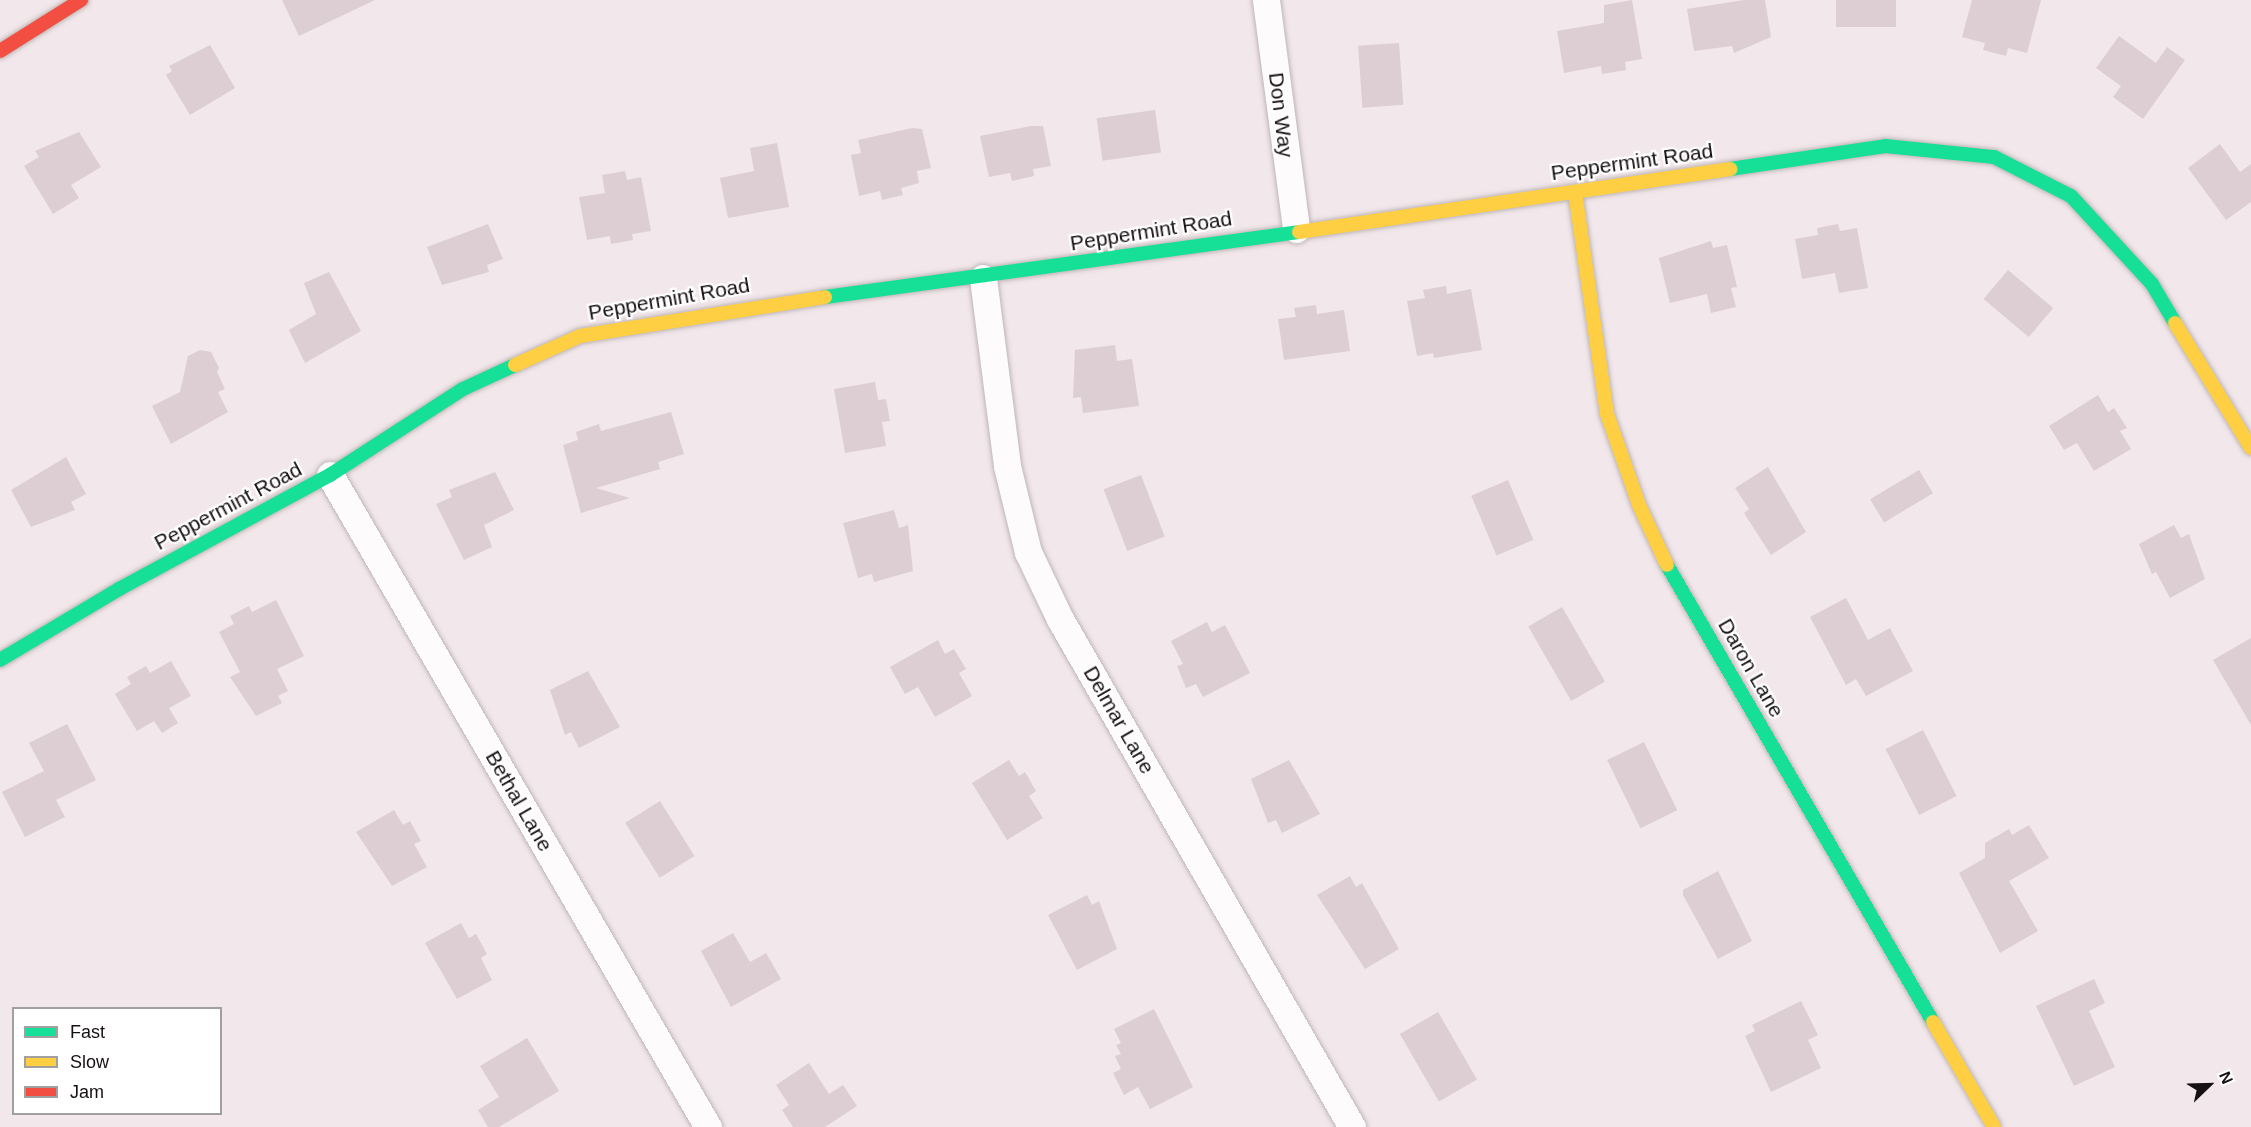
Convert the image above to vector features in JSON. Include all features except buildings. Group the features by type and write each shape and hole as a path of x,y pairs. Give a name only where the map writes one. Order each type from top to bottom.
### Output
{"street":[{"path":"0,51 81,0"},
{"name":"Don Way","path":"1266,0 1296,229"},
{"name":"Peppermint Road","path":"0,660 119,589 330,475 463,389 580,336 767,304 983,278 1296,229 1575,192 1885,146 1994,157 2071,196 2152,284 2251,448"},
{"name":"Daron Lane","path":"1575,192 1606,414 1640,505 1670,572 1994,1127"},
{"name":"Delmar Lane","path":"983,278 1007,466 1028,552 1060,619 1352,1127"},
{"name":"Bethal Lane","path":"330,475 708,1127"}],"traffic: fast":[{"path":"1730,169 1885,146 1994,157 2071,196 2152,284 2175,323"},
{"path":"825,297 1299,232"},
{"path":"0,660 119,589 330,475 463,389 515,365"},
{"path":"1667,565 1933,1022"}],"traffic: slow":[{"path":"1299,232 1730,169"},
{"path":"1575,192 1607,414 1639,505 1667,565"},
{"path":"515,365 580,336 825,297"},
{"path":"2175,323 2251,448"},
{"path":"1933,1022 1994,1127"}],"traffic: jam":[{"path":"0,51 81,0"}]}
